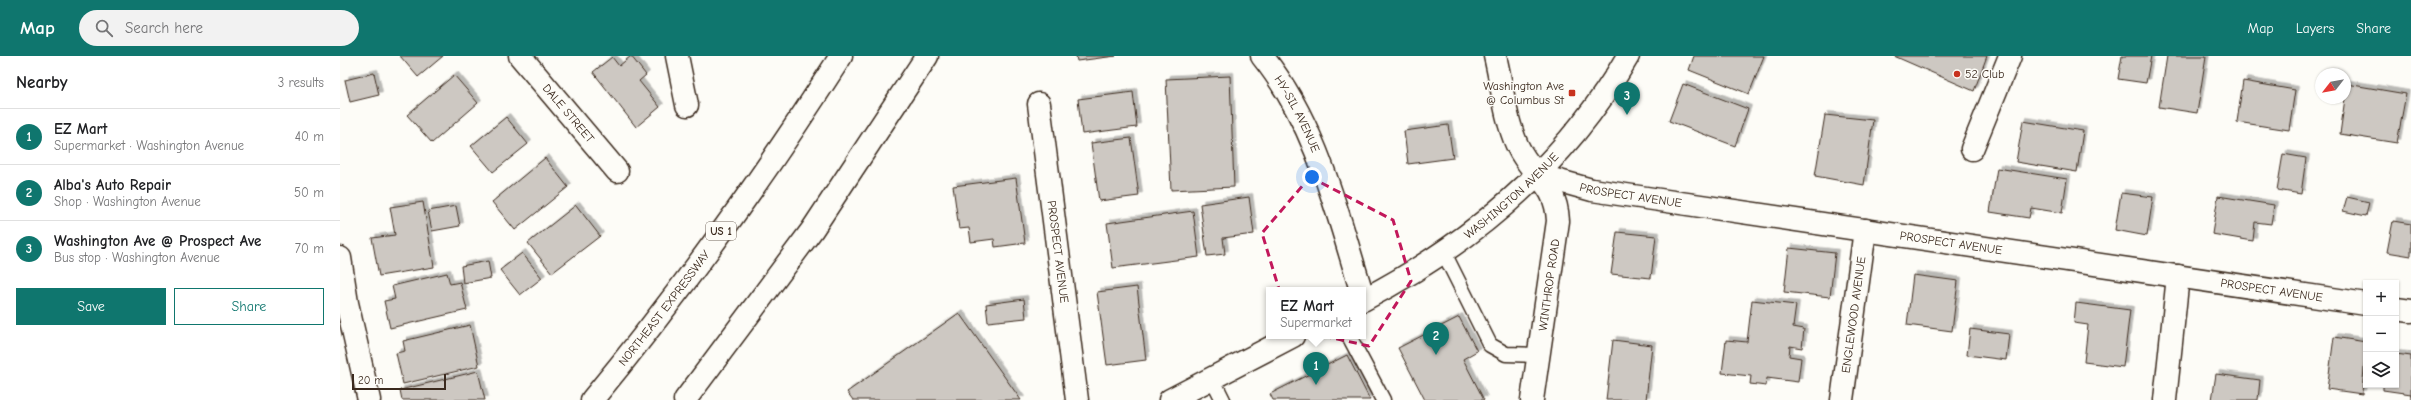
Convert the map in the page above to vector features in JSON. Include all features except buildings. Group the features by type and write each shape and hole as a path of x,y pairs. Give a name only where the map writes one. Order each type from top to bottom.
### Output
{"main road":[{"name":"DALE STREET","path":"520,56 617,171"},
{"path":"677,56 687,105"},
{"name":"NORTHEAST EXPRESSWAY","path":"592,400 676,294 743,202 841,56"},
{"path":"685,400 812,230 927,56"},
{"name":"HY-SIL AVENUE","path":"1262,56 1286,92 1301,119 1320,160 1360,287"},
{"name":"WINTHROP ROAD","path":"1495,56 1512,133 1521,154 1553,194 1557,205 1558,221 1532,400"},
{"name":"WASHINGTON AVENUE","path":"1366,296 1412,274 1444,253 1496,213 1538,175 1564,146 1591,111 1628,56"},
{"path":"1972,149 2010,56"},
{"name":"PROSPECT AVENUE","path":"1039,104 1077,400"},
{"name":"PROSPECT AVENUE","path":"1538,175 1592,190 2363,304"},
{"name":"ENGLEWOOD AVENUE","path":"1842,400 1865,230"},
{"path":"340,258 347,302 369,400"},
{"path":"2166,400 2178,276"},
{"path":"2399,309 2411,311"},
{"path":"1170,400 1287,339"}],"lane":[{"path":"1444,253 1490,345 1506,354 1539,355"},
{"path":"1351,339 1383,400"},
{"path":"1212,378 1223,400"}],"highlighted area":[{"path":"1310,177 1393,220 1411,281 1369,346 1291,329 1262,233"}],"place":[{"name":"52 Club","path":"1957,74"},
{"name":"Washington Ave @ Columbus St","path":"1572,93"},
{"name":"Washington Ave @ Prospect Ave","path":"1627,115"},
{"name":"Alba's Auto Repair","path":"1436,355"},
{"name":"EZ Mart","path":"1316,385"}]}
